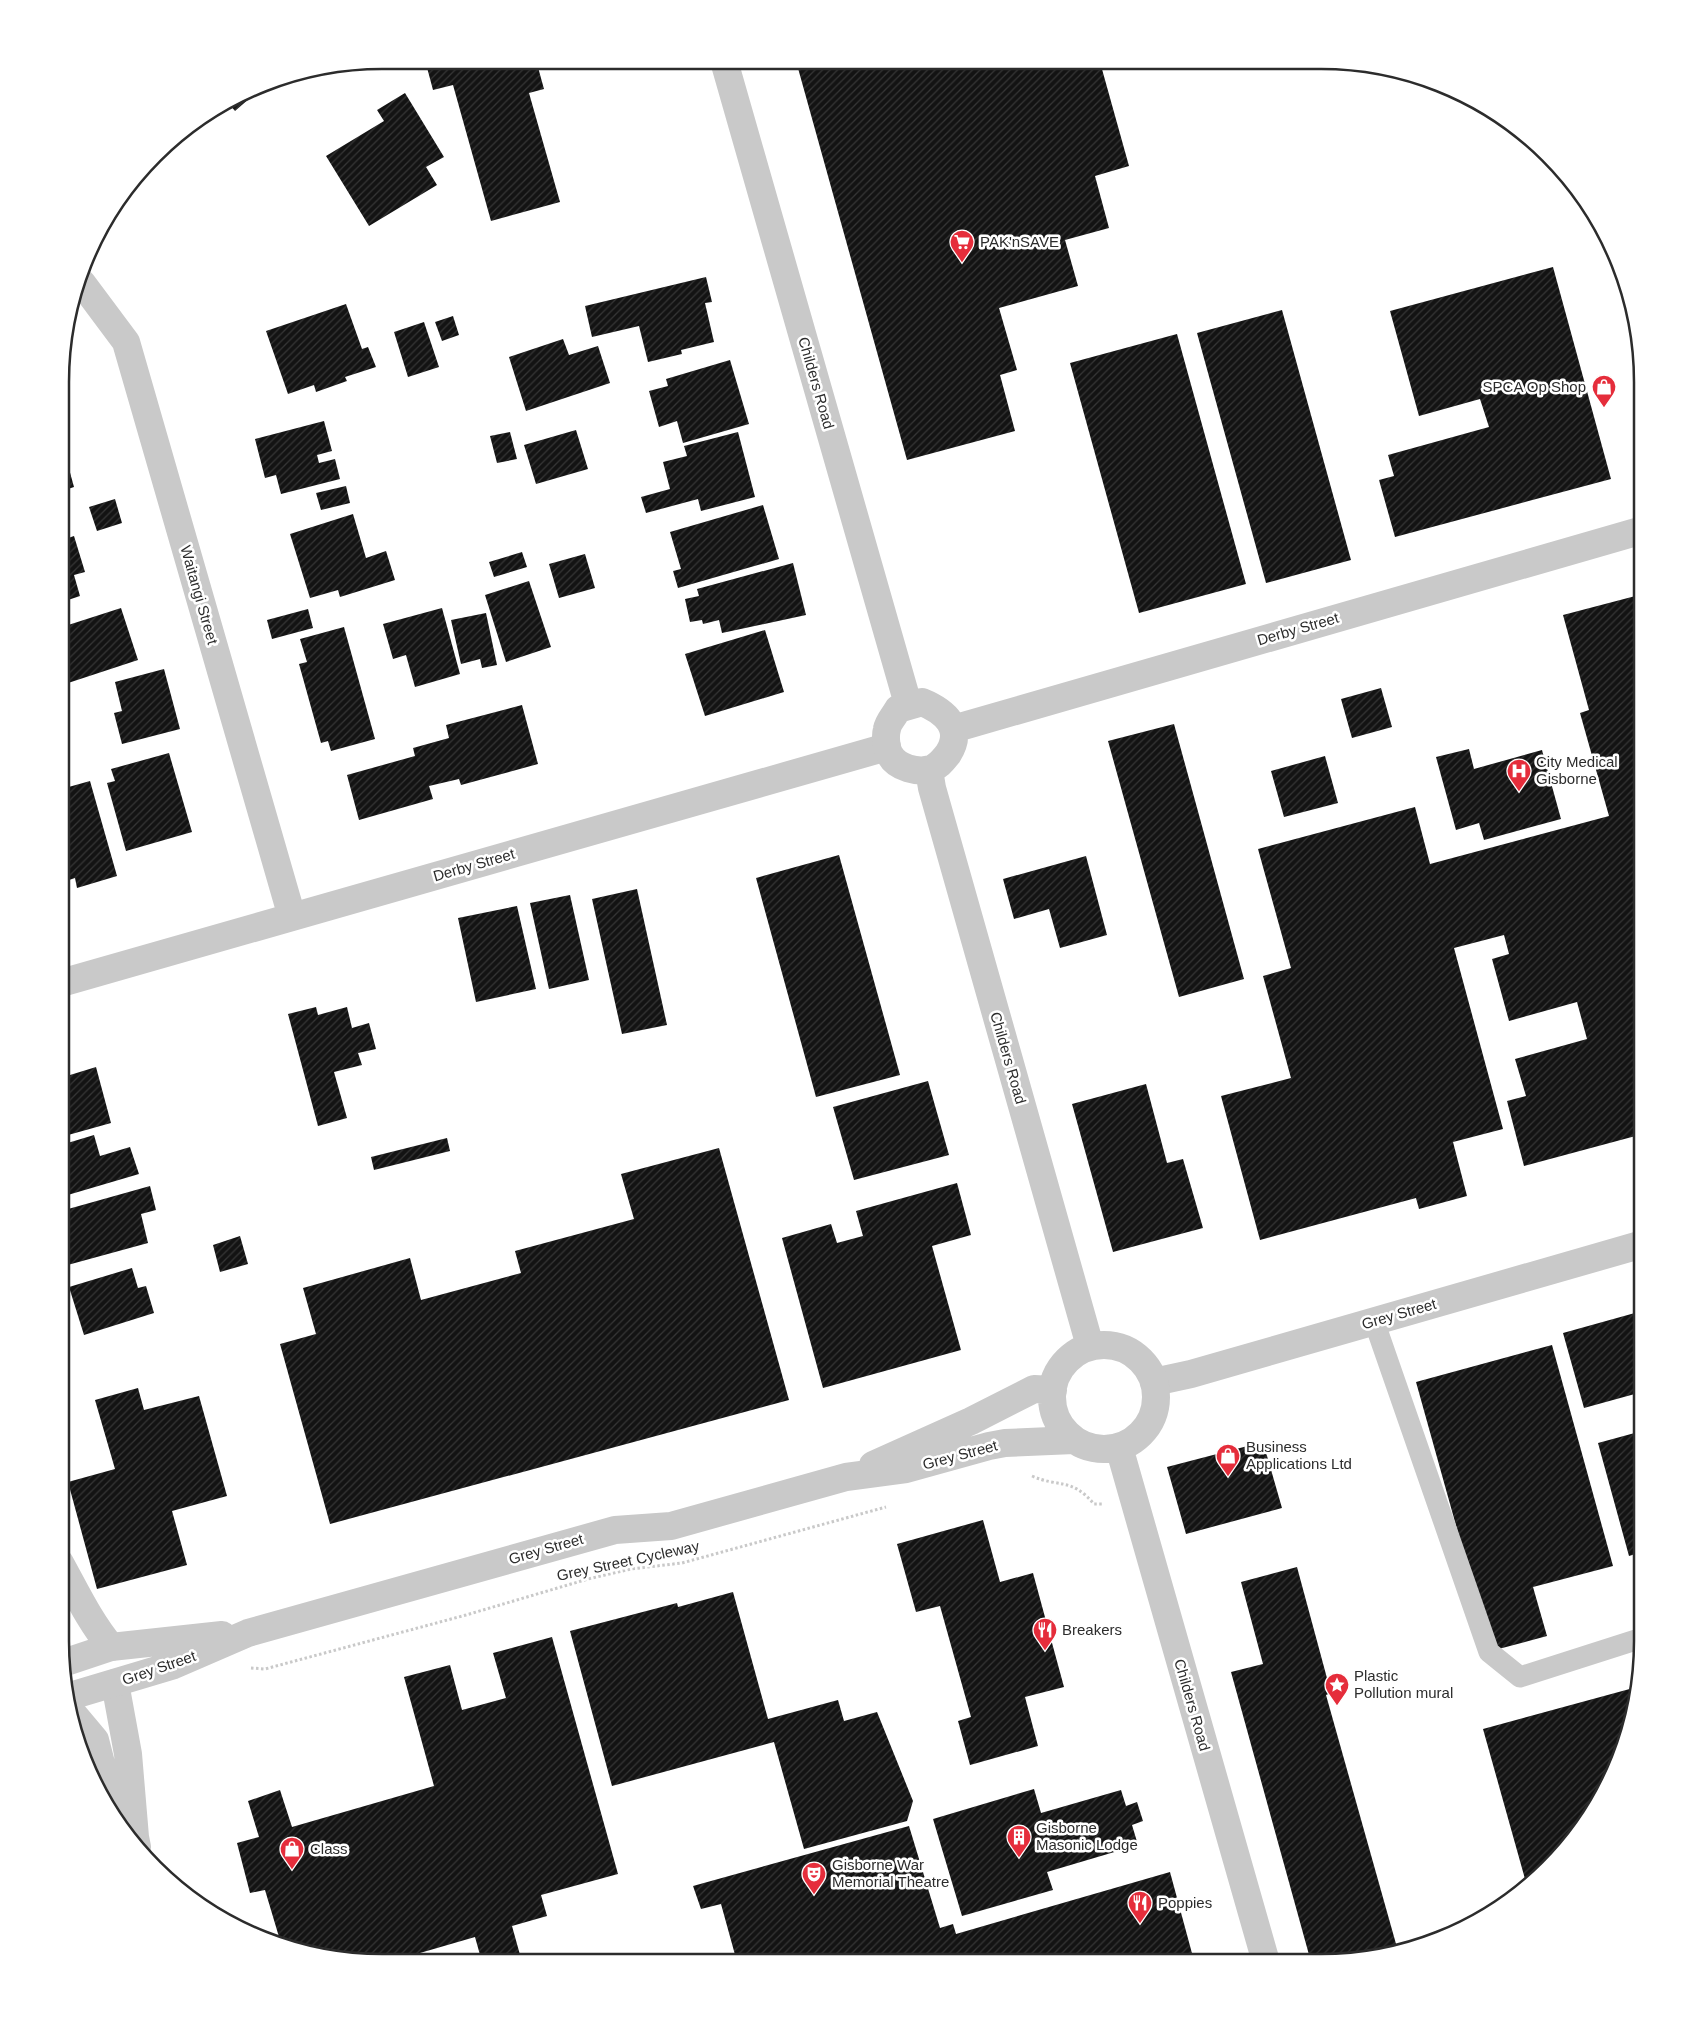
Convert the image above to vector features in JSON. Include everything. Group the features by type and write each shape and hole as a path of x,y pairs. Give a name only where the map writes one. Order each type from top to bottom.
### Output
{"street":[{"name":"Childers Road","path":"726,69 908,704"},
{"name":"Waitangi Street","path":"84,285 126,342 292,918"},
{"name":"Derby Street","path":"953,729 1634,533"},
{"path":"922,702 932,706 943,713 950,721 953,729 954,741 950,750 938,766 929,770 909,769 890,757 887,747 887,728 898,709 908,704 922,702"},
{"name":"Derby Street","path":"69,980 292,918 887,747"},
{"name":"Childers Road","path":"929,770 932,788 1090,1346"},
{"name":"Grey Street","path":"1154,1382 1191,1374 1634,1246"},
{"path":"1105,1344 1118,1346 1130,1352 1148,1369 1154,1382 1156,1398 1153,1414 1136,1437 1119,1447 1103,1450 1088,1447 1074,1440 1066,1434 1054,1406 1053,1390 1056,1376 1064,1364 1078,1352 1090,1346 1105,1344"},
{"name":"Grey Street","path":"846,1477 971,1421 1034,1389 1053,1390"},
{"name":"Grey Street","path":"74,1695 174,1665 248,1633 615,1530 671,1526 846,1477 906,1469 989,1446 1005,1443 1074,1440"},
{"name":"Childers Road","path":"1119,1447 1264,1954"},
{"path":"69,1579 110,1647"},
{"name":"Grey Street","path":"69,1661 110,1647 248,1633"},
{"path":"115,1683 128,1754 135,1835"},
{"path":"79,1721 95,1740 106,1783 123,1817"}],"lane":[{"path":"1374,1321 1489,1652 1520,1677 1634,1641"}],"path":[{"path":"1031,1475 1039,1479 1075,1486 1086,1494 1094,1504 1102,1504"},
{"name":"Grey Street Cycleway","path":"242,1670 265,1669 588,1579 631,1569 682,1563 892,1506"}],"building":[{"path":"427,69 538,69 544,89 529,93 560,202 491,221 453,85 433,90"},
{"name":"PAK'nSAVE","path":"798,69 1102,69 1129,166 1095,176 1109,228 1065,240 1078,286 999,308 1017,370 1000,375 1015,431 907,460"},
{"path":"405,93 444,157 426,167 437,185 369,226 326,156 384,121 377,110"},
{"path":"250,98 235,111 232,107"},
{"path":"1553,267 1611,479 1395,537 1379,480 1394,476 1388,455 1489,427 1480,399 1419,416 1390,311"},
{"path":"706,277 712,302 705,303 714,342 681,350 682,354 648,362 639,326 592,337 585,306"},
{"path":"346,304 362,349 368,347 376,367 345,377 347,381 316,392 314,385 288,394 266,331"},
{"path":"1282,310 1351,560 1266,583 1197,333"},
{"path":"453,316 459,335 442,341 435,322"},
{"path":"424,322 439,367 408,377 394,332"},
{"path":"1177,334 1246,584 1139,613 1070,363"},
{"path":"563,339 569,355 598,346 610,383 526,411 509,357"},
{"path":"730,360 749,424 683,443 677,421 659,427 649,391 668,386 666,379"},
{"path":"324,421 332,451 317,455 319,463 335,459 340,479 281,494 276,475 265,478 255,439"},
{"path":"576,430 588,469 536,484 524,445"},
{"path":"510,432 517,459 497,463 490,436"},
{"path":"738,432 755,497 701,511 698,499 646,513 641,497 670,489 663,462 687,456 684,446"},
{"path":"69,469 74,487 69,489"},
{"path":"346,486 350,503 321,510 316,493"},
{"path":"115,499 122,523 97,531 89,507"},
{"path":"763,505 779,559 678,588 673,571 681,569 670,532"},
{"path":"353,514 366,558 386,551 395,580 340,597 338,590 310,598 290,534"},
{"path":"74,536 85,572 74,575 80,596 69,600 69,538"},
{"path":"522,552 527,567 494,577 489,562"},
{"path":"585,554 595,588 559,598 549,564"},
{"path":"793,563 806,615 722,633 719,620 703,624 702,620 690,622 685,599 699,596 697,589"},
{"path":"529,581 551,647 506,662 485,595"},
{"path":"1634,596 1634,1136 1524,1166 1507,1101 1526,1096 1515,1059 1587,1039 1577,1002 1509,1021 1492,959 1509,954 1504,935 1454,948 1503,1129 1453,1142 1467,1196 1419,1209 1416,1198 1260,1240 1221,1096 1291,1078 1263,976 1291,968 1258,849 1415,807 1430,864 1609,816 1580,713 1589,710 1563,615"},
{"path":"121,608 138,660 69,683 69,625"},
{"path":"442,608 460,674 415,687 406,655 393,659 383,624"},
{"path":"308,609 313,628 272,639 267,620"},
{"path":"486,613 497,665 482,668 480,659 461,664 451,620"},
{"path":"344,627 375,739 331,751 328,741 321,743 299,664 307,662 300,639"},
{"path":"765,630 784,692 705,716 685,654"},
{"path":"164,669 180,729 122,744 114,713 122,711 115,682"},
{"path":"1381,688 1392,727 1352,738 1341,699"},
{"path":"522,705 538,764 461,785 459,779 429,786 433,799 359,820 347,775 415,756 413,748 449,738 446,725"},
{"path":"1174,724 1244,979 1179,997 1108,741"},
{"path":"1469,749 1474,769 1542,750 1561,819 1484,840 1479,823 1456,830 1436,757"},
{"path":"169,753 192,832 126,851 107,783 115,781 111,769"},
{"path":"1325,756 1338,803 1284,817 1271,771"},
{"path":"90,781 117,876 77,888 75,878 69,880 69,787"},
{"path":"839,855 900,1075 816,1097 756,878"},
{"path":"1086,856 1107,935 1060,948 1049,909 1014,919 1003,879"},
{"path":"637,889 667,1025 622,1034 592,899"},
{"path":"570,895 589,980 549,989 530,903"},
{"path":"517,906 536,989 476,1002 458,918"},
{"path":"316,1007 318,1015 347,1007 352,1028 369,1023 376,1049 358,1053 362,1065 334,1072 347,1118 318,1126 288,1014"},
{"path":"96,1067 111,1123 69,1135 69,1072 70,1075"},
{"path":"928,1081 949,1155 854,1180 833,1107"},
{"path":"1146,1084 1167,1163 1183,1159 1203,1228 1113,1252 1072,1104"},
{"path":"94,1135 100,1156 130,1147 139,1174 69,1195 69,1143"},
{"path":"447,1138 450,1151 374,1170 371,1157"},
{"path":"719,1148 789,1400 330,1524 280,1344 316,1334 303,1288 410,1258 421,1300 521,1273 515,1251 634,1219 621,1174"},
{"path":"957,1183 971,1235 932,1246 961,1350 823,1388 782,1238 831,1224 837,1243 863,1236 856,1211"},
{"path":"150,1186 156,1210 141,1214 148,1243 69,1265 69,1209"},
{"path":"240,1236 248,1264 220,1272 213,1245"},
{"path":"132,1268 138,1288 146,1286 154,1313 84,1335 69,1287"},
{"path":"1634,1313 1634,1394 1584,1408 1563,1333"},
{"path":"1552,1345 1613,1566 1533,1587 1547,1636 1491,1651 1416,1382"},
{"path":"138,1388 144,1410 199,1396 227,1496 172,1511 187,1565 97,1589 69,1486 69,1482 115,1469 95,1400"},
{"path":"1634,1433 1634,1554 1629,1556 1598,1443"},
{"path":"1263,1442 1282,1508 1186,1534 1167,1467"},
{"path":"983,1520 1000,1582 1033,1573 1064,1687 1025,1697 1038,1746 970,1765 958,1721 971,1717 940,1606 916,1612 897,1544"},
{"path":"1297,1567 1331,1693 1326,1695 1396,1945 1362,1952 1309,1954 1231,1672 1263,1664 1241,1582"},
{"path":"733,1592 768,1719 838,1700 844,1721 877,1712 913,1801 907,1821 804,1849 774,1742 612,1786 570,1631 677,1603 678,1607"},
{"path":"552,1637 618,1874 541,1895 547,1916 512,1926 520,1954 480,1954 475,1937 417,1954 341,1952 301,1944 279,1937 265,1890 250,1893 237,1843 259,1837 248,1801 280,1790 292,1827 434,1786 404,1677 450,1665 462,1710 506,1698 493,1653"},
{"path":"1631,1689 1618,1742 1602,1780 1570,1832 1543,1863 1525,1879 1483,1729"},
{"name":"Gisborne Masonic Lodge","path":"1034,1789 1041,1813 1121,1790 1126,1806 1137,1802 1143,1821 1132,1825 1138,1845 1047,1872 1053,1890 962,1916 933,1819"},
{"name":"Gisborne War Memorial Theatre","path":"909,1826 940,1928 953,1924 956,1934 1170,1872 1192,1954 735,1954 721,1904 701,1909 693,1886"}],"place":[{"name":"PAK'nSAVE","path":"962,263"},
{"name":"SPCA Op Shop","path":"1604,408"},
{"name":"City Medical Gisborne","path":"1519,792"},
{"name":"Business Applications Ltd","path":"1228,1477"},
{"name":"Breakers","path":"1045,1651"},
{"name":"Plastic Pollution mural","path":"1337,1706"},
{"name":"Gisborne Masonic Lodge","path":"1019,1858"},
{"name":"Class","path":"292,1870"},
{"name":"Gisborne War Memorial Theatre","path":"814,1895"},
{"name":"Poppies","path":"1140,1924"}]}
